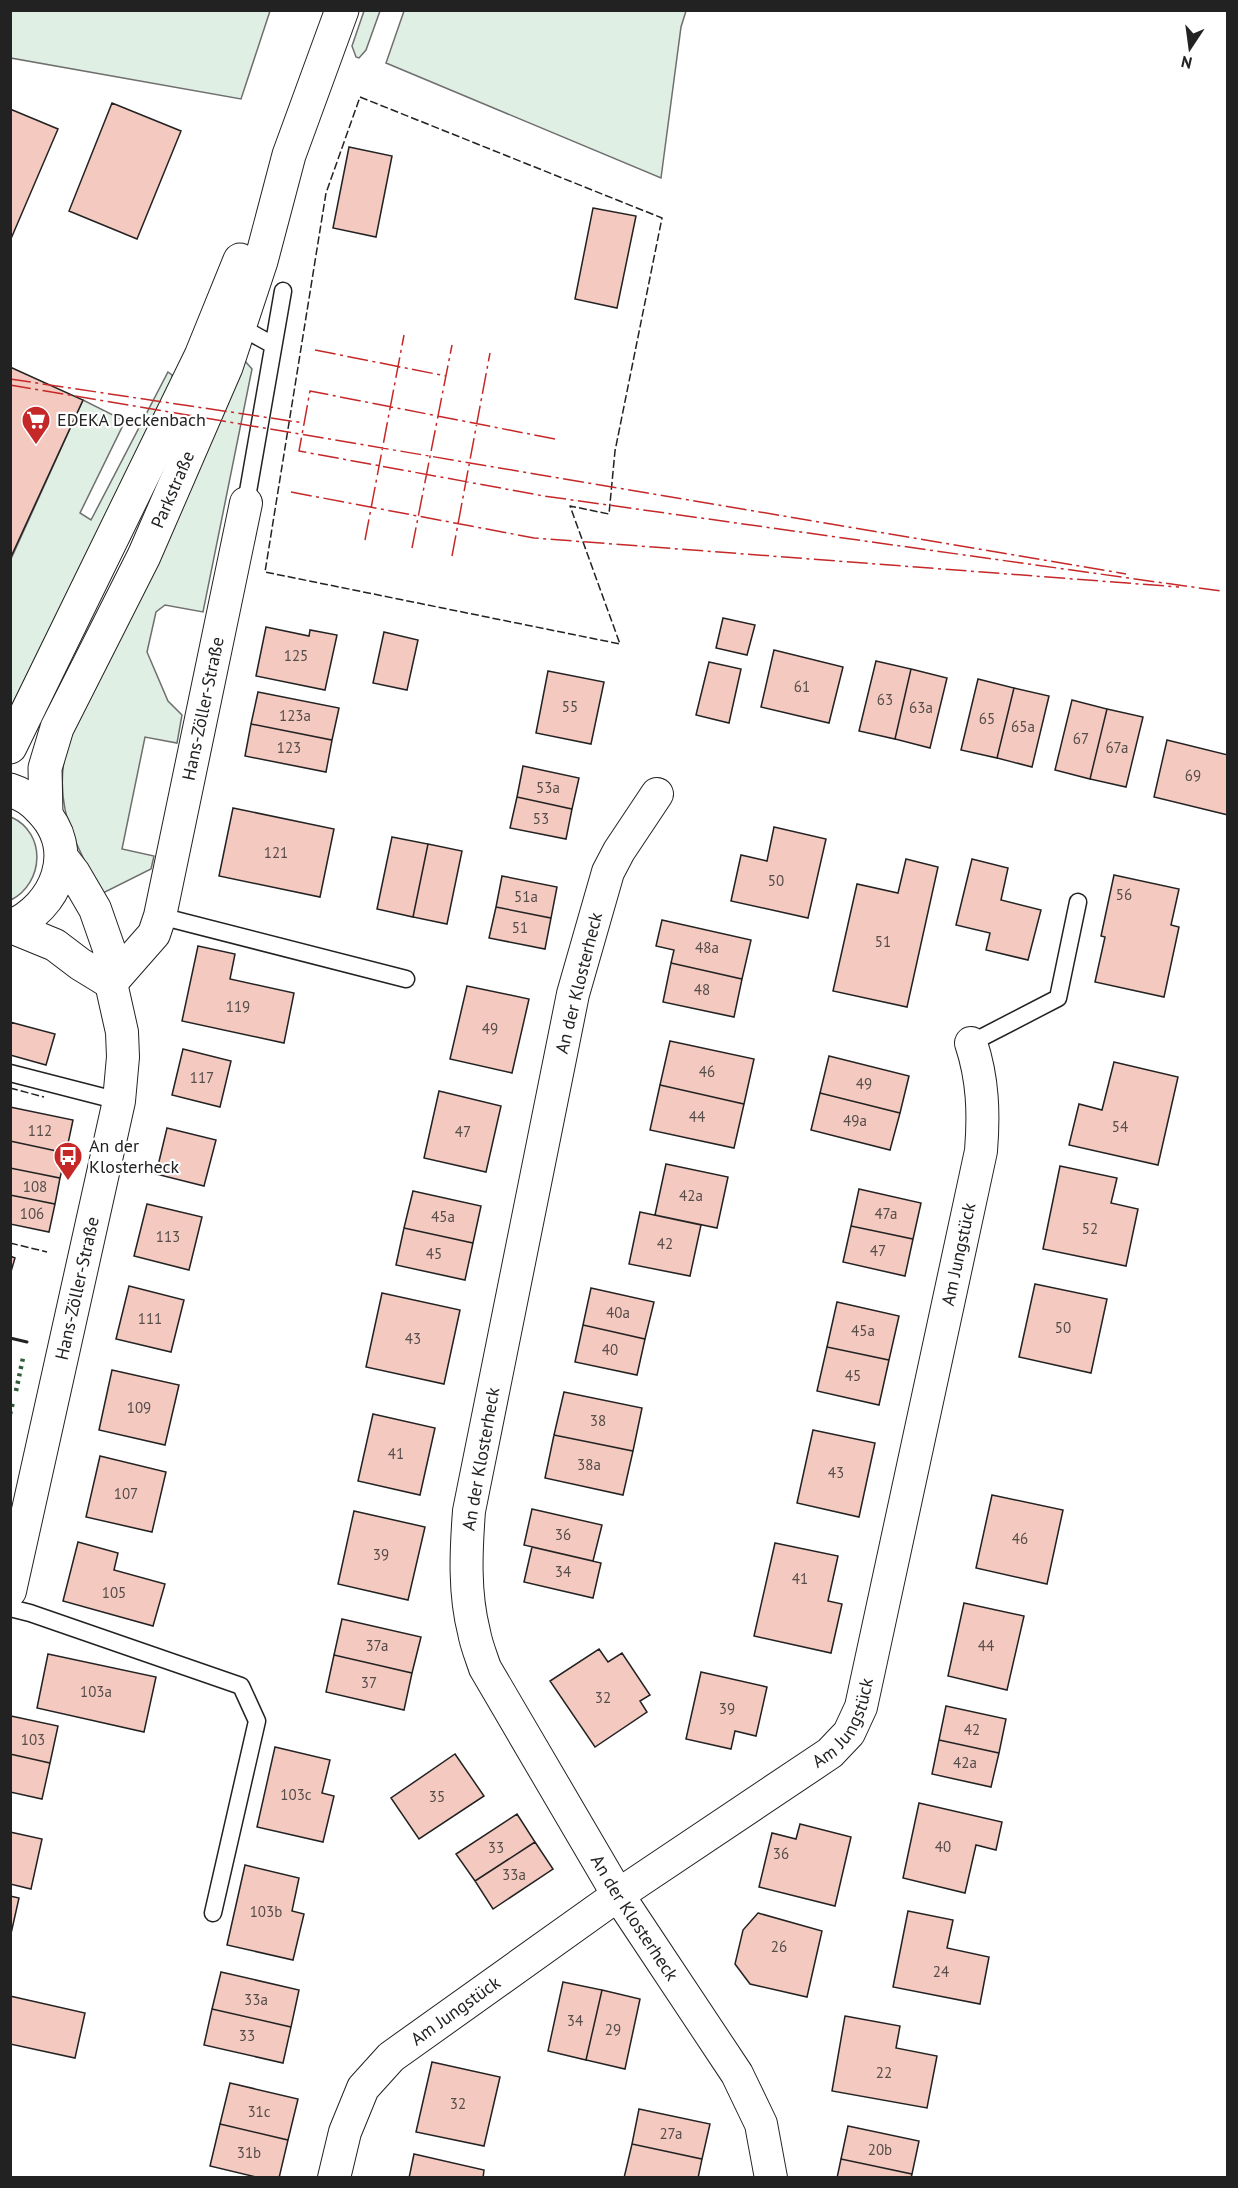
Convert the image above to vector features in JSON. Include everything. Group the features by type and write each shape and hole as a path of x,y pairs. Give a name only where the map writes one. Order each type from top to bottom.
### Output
{"main road":[{"name":"Parkstraße","path":"46,814 45,768 57,728 144,556 226,367 228,321 243,253 289,155 342,10"},
{"name":"Parkstraße","path":"10,747 201,356 228,321"},
{"path":"10,790 32,800 46,814 54,827 61,856 59,874 48,899 28,919 11,927"}],"street":[{"name":"Hans-Zöller-Straße","path":"111,982 154,934 160,916 246,502"},
{"name":"An der Klosterheck","path":"657,794 619,851 608,872 573,994 469,1511 466,1586 473,1632 485,1668 618,1895 737,2074 761,2124 771,2178"},
{"name":"Hans-Zöller-Straße","path":"10,1591 119,1101 123,1058 122,1032 111,982 109,949 95,909 61,856"},
{"path":"11,927 55,945 80,964 111,982"},
{"name":"Am Jungstück","path":"334,2178 345,2132 363,2088 391,2057 618,1895 830,1753 849,1733 861,1707 981,1151 984,1122 982,1090 971,1043"}],"lane":[{"path":"246,502 283,291"},
{"path":"228,321 273,345"},
{"path":"971,1043 1059,998 1078,902"},
{"path":"160,916 406,979"},
{"path":"10,1073 119,1101"},
{"path":"10,1608 241,1686 257,1721 213,1913"}],"green space":[{"path":"10,11 270,11 241,99 11,58"},
{"path":"364,11 380,11 366,50 359,58 356,57 352,46"},
{"path":"404,11 686,11 681,27 661,178 386,63"},
{"path":"244,360 252,369 203,612 165,605 156,612 147,652 168,701 182,715 177,743 145,737 122,849 154,856 151,869 101,894 73,834 63,798 64,757 70,733"},
{"path":"168,372 172,375 173,383 11,730 11,559 83,400 125,421 80,513 91,520"},
{"path":"11,817 23,824 31,834 36,846 37,858 30,882 11,900"}],"building":[{"path":"112,103 181,131 137,239 69,211"},
{"path":"10,109 58,129 10,241"},
{"path":"349,147 392,156 376,237 333,228"},
{"path":"593,208 636,216 617,308 575,299"},
{"name":"EDEKA Deckenbach","path":"10,367 83,400 10,559"},
{"path":"723,618 755,625 747,655 716,648"},
{"path":"266,627 309,636 310,630 337,635 325,690 256,676"},
{"path":"384,632 418,640 407,690 373,683"},
{"path":"774,650 843,667 829,723 761,707"},
{"path":"876,661 911,669 895,739 859,731"},
{"path":"709,662 741,669 729,723 696,715"},
{"path":"911,669 947,678 930,748 895,739"},
{"path":"548,671 604,682 591,744 536,733"},
{"path":"978,679 1014,688 997,758 961,750"},
{"path":"1014,688 1049,696 1032,767 997,758"},
{"path":"258,692 339,708 332,740 251,724"},
{"path":"1072,700 1107,709 1090,779 1055,770"},
{"path":"1107,709 1143,717 1126,787 1090,779"},
{"path":"251,724 332,740 326,772 245,756"},
{"path":"1167,740 1228,755 1228,815 1154,797"},
{"path":"523,766 579,778 572,809 517,797"},
{"path":"517,797 572,809 566,839 510,828"},
{"path":"233,808 334,829 320,897 219,876"},
{"path":"774,827 826,839 808,918 731,901 741,855 767,861"},
{"path":"392,837 428,844 413,917 377,909"},
{"path":"428,844 462,851 447,924 413,917"},
{"path":"906,859 938,867 907,1007 833,991 857,884 898,893"},
{"path":"972,859 1008,868 1001,900 1041,910 1028,960 986,950 990,933 956,925"},
{"path":"1114,875 1179,889 1171,925 1179,927 1164,997 1095,982 1105,937 1101,936"},
{"path":"502,876 557,887 551,918 496,907"},
{"path":"496,907 551,918 545,949 489,938"},
{"path":"662,920 751,940 742,979 671,963 674,950 656,946"},
{"path":"198,946 235,954 230,979 294,993 284,1043 182,1021"},
{"path":"671,963 742,979 734,1017 663,1002"},
{"path":"467,986 529,999 512,1073 450,1059"},
{"path":"10,1022 55,1034 46,1065 10,1055"},
{"path":"670,1041 754,1059 744,1104 660,1085"},
{"path":"183,1049 231,1061 220,1107 172,1095"},
{"path":"829,1056 909,1076 900,1113 820,1093"},
{"path":"1114,1062 1178,1077 1158,1165 1069,1145 1079,1104 1102,1110"},
{"path":"660,1085 744,1104 734,1148 650,1130"},
{"path":"439,1091 501,1106 486,1172 424,1158"},
{"path":"820,1093 900,1113 890,1150 811,1130"},
{"path":"10,1107 73,1120 66,1153 10,1141"},
{"path":"167,1128 216,1140 204,1186 156,1174"},
{"path":"10,1141 66,1153 60,1178 10,1168"},
{"path":"666,1164 728,1177 717,1228 655,1215"},
{"path":"1060,1166 1117,1178 1111,1203 1138,1209 1126,1266 1043,1249"},
{"path":"10,1168 60,1178 55,1204 10,1195"},
{"path":"859,1189 921,1203 913,1239 851,1226"},
{"path":"413,1191 481,1206 473,1243 404,1228"},
{"path":"10,1195 55,1204 49,1232 10,1224"},
{"path":"147,1204 202,1217 189,1270 134,1256"},
{"path":"640,1212 701,1225 690,1276 629,1264"},
{"path":"851,1226 913,1239 905,1276 843,1262"},
{"path":"404,1228 473,1243 465,1280 396,1265"},
{"path":"10,1256 15,1258 10,1275"},
{"path":"1035,1284 1107,1299 1091,1373 1019,1357"},
{"path":"129,1286 184,1300 171,1352 116,1339"},
{"path":"591,1288 654,1302 645,1339 583,1325"},
{"path":"382,1293 460,1310 444,1384 366,1367"},
{"path":"837,1302 899,1316 889,1360 827,1347"},
{"path":"583,1325 645,1339 637,1375 575,1362"},
{"path":"827,1347 889,1360 879,1405 817,1391"},
{"path":"112,1370 179,1385 165,1445 99,1430"},
{"path":"564,1392 642,1408 633,1451 554,1435"},
{"path":"373,1414 435,1428 420,1495 358,1481"},
{"path":"813,1430 875,1443 859,1517 797,1503"},
{"path":"554,1435 633,1451 623,1495 545,1478"},
{"path":"100,1456 166,1472 152,1532 86,1517"},
{"path":"992,1495 1063,1510 1047,1584 976,1568"},
{"path":"532,1509 602,1525 593,1561 524,1545"},
{"path":"354,1511 425,1527 408,1600 338,1584"},
{"path":"78,1542 118,1553 114,1570 165,1584 153,1626 63,1601"},
{"path":"775,1543 838,1556 828,1601 842,1604 831,1653 754,1636"},
{"path":"532,1547 601,1563 593,1598 524,1582"},
{"path":"964,1603 1024,1616 1007,1690 948,1676"},
{"path":"342,1619 421,1637 412,1673 334,1655"},
{"path":"599,1649 608,1662 622,1653 650,1695 640,1701 647,1712 595,1747 550,1681"},
{"path":"48,1654 156,1677 144,1732 37,1708"},
{"path":"334,1655 412,1673 404,1710 326,1692"},
{"path":"701,1672 767,1687 756,1736 735,1731 731,1749 686,1739"},
{"path":"946,1706 1006,1719 999,1753 939,1740"},
{"path":"11,1716 58,1726 50,1763 10,1754"},
{"path":"939,1740 999,1753 991,1787 932,1774"},
{"path":"275,1747 330,1760 322,1793 334,1796 323,1842 257,1827"},
{"path":"10,1754 50,1763 42,1799 10,1792"},
{"path":"455,1754 484,1796 419,1839 391,1798"},
{"path":"919,1803 1002,1822 996,1850 976,1845 965,1893 903,1878"},
{"path":"517,1814 535,1842 475,1881 456,1854"},
{"path":"800,1824 851,1837 835,1906 759,1887 772,1833 796,1839"},
{"path":"10,1832 42,1839 31,1889 10,1884"},
{"path":"535,1842 553,1869 493,1909 475,1881"},
{"path":"245,1865 299,1878 292,1911 304,1914 293,1960 227,1945"},
{"path":"10,1896 19,1898 10,1938"},
{"path":"908,1911 953,1920 947,1948 989,1957 980,2004 893,1987"},
{"path":"758,1913 822,1931 807,1997 750,1984 735,1964 743,1930"},
{"path":"221,1972 299,1990 291,2027 212,2009"},
{"path":"563,1982 602,1990 586,2060 548,2051"},
{"path":"602,1990 640,1999 625,2069 586,2060"},
{"path":"10,1996 85,2013 75,2058 10,2044"},
{"path":"212,2009 291,2027 283,2063 204,2045"},
{"path":"845,2016 900,2026 896,2048 937,2056 927,2108 832,2091"},
{"path":"432,2062 500,2077 484,2146 416,2132"},
{"path":"230,2083 298,2099 288,2140 220,2124"},
{"path":"639,2109 710,2124 702,2159 632,2144"},
{"path":"220,2124 288,2140 279,2178 260,2178 210,2166"},
{"path":"848,2126 919,2141 912,2174 841,2159"},
{"path":"632,2144 702,2159 698,2178 624,2178"},
{"path":"414,2154 484,2170 483,2178 409,2178"},
{"path":"841,2159 912,2174 911,2178 837,2178"}],"hedge":[{"path":"16,1391 23,1358"},
{"path":"10,1414 13,1402"}],"fence":[{"path":"360,97 662,218 615,451 609,514 570,506 620,644 265,572 326,193 360,97"},
{"path":"10,1088 44,1097"},
{"path":"10,1243 47,1252"}],"wall":[{"path":"10,1338 27,1342"}],"power":[{"path":"365,540 404,335"},
{"path":"412,548 452,345"},
{"path":"315,350 446,376"},
{"path":"452,556 490,353"},
{"path":"10,379 304,423"},
{"path":"10,385 1126,574"},
{"path":"555,439 310,391 299,451 544,496 1221,591"},
{"path":"291,492 534,538 1179,587"}],"place":[{"name":"EDEKA Deckenbach","path":"36,446"},
{"name":"An der Klosterheck","path":"68,1182"}]}
